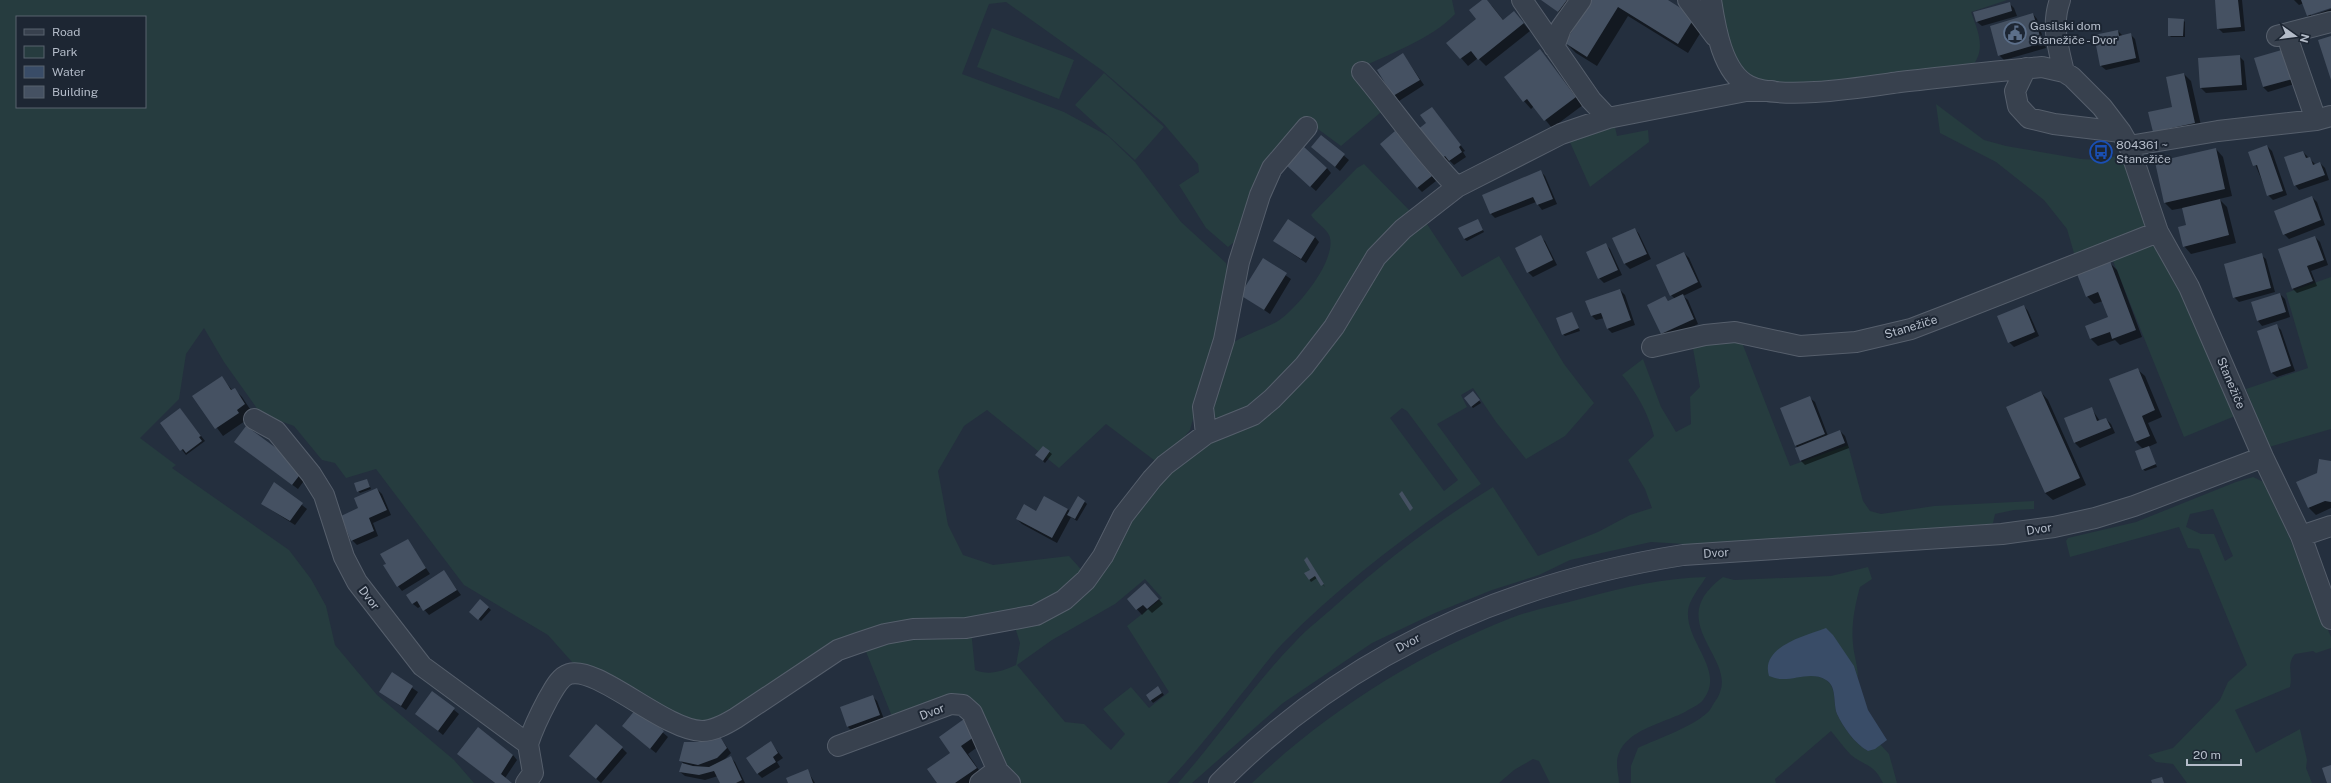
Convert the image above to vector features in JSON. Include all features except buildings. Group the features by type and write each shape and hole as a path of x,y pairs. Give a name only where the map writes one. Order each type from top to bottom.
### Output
{"street":[{"path":"1522,0 1591,100 1608,118"},
{"path":"1554,47 1561,28 1581,0"},
{"path":"1688,0 1719,43"},
{"name":"Stanežiče","path":"1711,0 1719,43 1731,69 1749,86 1772,90 1821,92 2026,68 2046,68 2064,72 2092,96 2125,139 2158,232 2189,287 2263,457 2300,536 2331,620"},
{"path":"2059,1 2055,20 2056,39 2064,72"},
{"path":"2026,68 2015,91 2018,106 2029,118 2125,139 2218,131 2324,118 2284,41 2331,22"},
{"path":"1362,72 1393,108 1438,168 1457,188"},
{"path":"532,780 528,744 533,729 543,708 562,677 569,674 577,673 596,679 671,722 686,728 703,731 719,727 736,718 838,650 885,634 913,629 966,628 1036,615 1064,600 1086,580 1103,556 1123,516 1137,497 1166,466 1206,434 1253,415 1272,399 1304,366 1334,326 1376,257 1403,229 1457,188 1561,134 1608,118 1746,91 1772,90"},
{"path":"1206,434 1203,407 1224,340 1238,262 1260,195 1272,168 1307,127"},
{"name":"Stanežiče","path":"1652,347 1705,335 1735,332 1800,346 1856,342 1911,329 2158,232"},
{"name":"Dvor","path":"254,419 276,431 311,474 324,496 344,557 357,582 422,666 528,744"},
{"name":"Dvor","path":"1219,783 1311,705 1386,655 1484,607 1562,580 1634,563 1683,555 2002,534 2054,527 2134,506 2263,457"},
{"path":"2300,536 2331,526"},
{"name":"Dvor","path":"838,746 951,704 963,705 972,713 1003,776"},
{"path":"980,783 1003,776"}],"green space":[{"path":"0,0 1452,0 1455,14 1434,31 1408,46 1355,70 1387,107 1341,146 1307,121 1238,239 1228,247 1206,228 1179,185 1199,172 1198,164 1163,123 1103,71 1006,2 989,4 962,74 1064,112 1108,136 1135,162 1181,222 1226,263 1230,282 1190,430 1171,453 1158,463 1106,424 1059,468 987,410 964,426 938,471 948,525 963,555 993,565 1069,556 1086,575 1035,611 882,630 750,707 697,727 584,670 572,662 548,635 464,585 376,469 346,478 335,463 322,460 294,426 261,414 224,362 204,328 186,354 179,399 140,438 176,465 172,468 289,550 311,579 326,606 335,645 377,695 454,760 474,783 0,783"},
{"path":"1716,0 2007,0 1971,12 1980,40 1980,47 1976,61 1971,68 1808,86 1756,81 1739,69"},
{"path":"992,28 1074,60 1059,99 977,67"},
{"path":"1104,73 1164,127 1135,160 1075,105"},
{"path":"1936,104 1984,140 2006,146 2081,159 2099,160 2121,155 2146,225 2137,234 2076,260 2067,229 2044,200 1996,162 1940,133"},
{"path":"1614,123 1617,136 1648,130 1649,142 1590,187 1569,140"},
{"path":"1364,164 1410,211 1376,246 1312,351 1249,412 1220,421 1211,414 1222,367 1230,346 1244,336 1278,321 1286,315 1305,295 1322,269 1328,256 1330,245 1328,232 1311,215 1357,168"},
{"path":"1423,218 1462,277 1499,256 1564,364 1594,403 1565,436 1526,459 1496,422 1473,388 1461,395 1467,407 1437,424 1481,484 1403,539 1329,599 1277,649 1213,730 1167,783 1017,783 976,708 893,719 865,649 889,638 971,630 975,670 991,673 1016,665 1020,643 1014,624 1044,615 1136,504 1193,449 1240,426","holes":["1402,408 1407,411 1458,480 1444,491 1390,418","1145,579 1162,598 1127,626 1169,692 1149,708 1131,687 1103,709 1125,734 1111,750 1084,724 1065,722 1017,665 1052,640 1115,604"]},
{"path":"2155,244 2190,310 2235,416 2184,437 2111,256"},
{"path":"2331,277 2331,429 2269,447 2246,389 2308,368 2286,293"},
{"path":"1741,340 1790,466 1848,445 1863,501 1870,511 1881,514 1934,506 2034,501 2034,509 2014,510 1995,514 1993,523 1985,527 1870,532 1701,545 1651,542 1570,560 1539,575 1492,590 1435,613 1372,643 1283,703 1192,783 1178,783 1208,748 1265,675 1305,632 1393,557 1451,514 1493,487 1538,556 1598,532 1630,515 1652,508 1645,489 1628,460 1654,436 1649,419 1632,389 1622,375 1643,359 1661,407 1676,432 1691,424 1690,397 1700,387 1692,343"},
{"path":"2253,477 2266,483 2331,637 2331,648 2316,653 2313,651 2295,654 2292,658 2290,666 2290,687 2235,710 2256,753 2300,729 2307,760 2306,768 2312,783 2187,783 2173,764 2156,762 2148,755 2173,748 2220,700 2228,682 2247,665 2199,549 2188,548 2179,527 2070,557 2066,541 2068,538 2136,522 2236,482","holes":["2213,509 2233,556 2225,561 2214,534 2201,534 2186,527 2190,514"]},
{"path":"1868,567 1872,579 1860,587 1853,622 1853,644 1858,678 1854,666 1781,679 1798,676 1816,676 1826,680 1832,687 1837,714 1846,730 1854,740 1868,751 1879,743 1889,754 1897,783 1883,783 1873,769 1851,755 1831,731 1775,779 1776,783 1631,783 1631,766 1638,748 1683,728 1700,718 1709,711 1719,695 1722,679 1718,665 1704,638 1699,623 1699,608 1706,593 1723,577 1734,580 1831,576"},
{"path":"1706,577 1692,599 1688,612 1689,623 1693,635 1708,668 1710,678 1709,689 1703,700 1697,705 1645,729 1634,735 1625,743 1619,753 1617,765 1619,783 1550,783 1539,761 1533,759 1514,770 1499,783 1252,783 1280,757 1310,733 1373,688 1407,668 1476,633 1529,612 1614,590 1660,581"}],"water":[{"path":"1826,628 1833,635 1854,666 1868,710 1887,740 1875,749 1868,751 1863,748 1846,730 1837,714 1832,686 1826,680 1815,676 1781,679 1769,676 1768,666 1771,657 1777,650 1796,639"}],"place":[{"name":"Gasilski dom Stanežiče - Dvor","path":"2015,33"},
{"name":"804361 ~ Stanežiče","path":"2101,152"}]}
